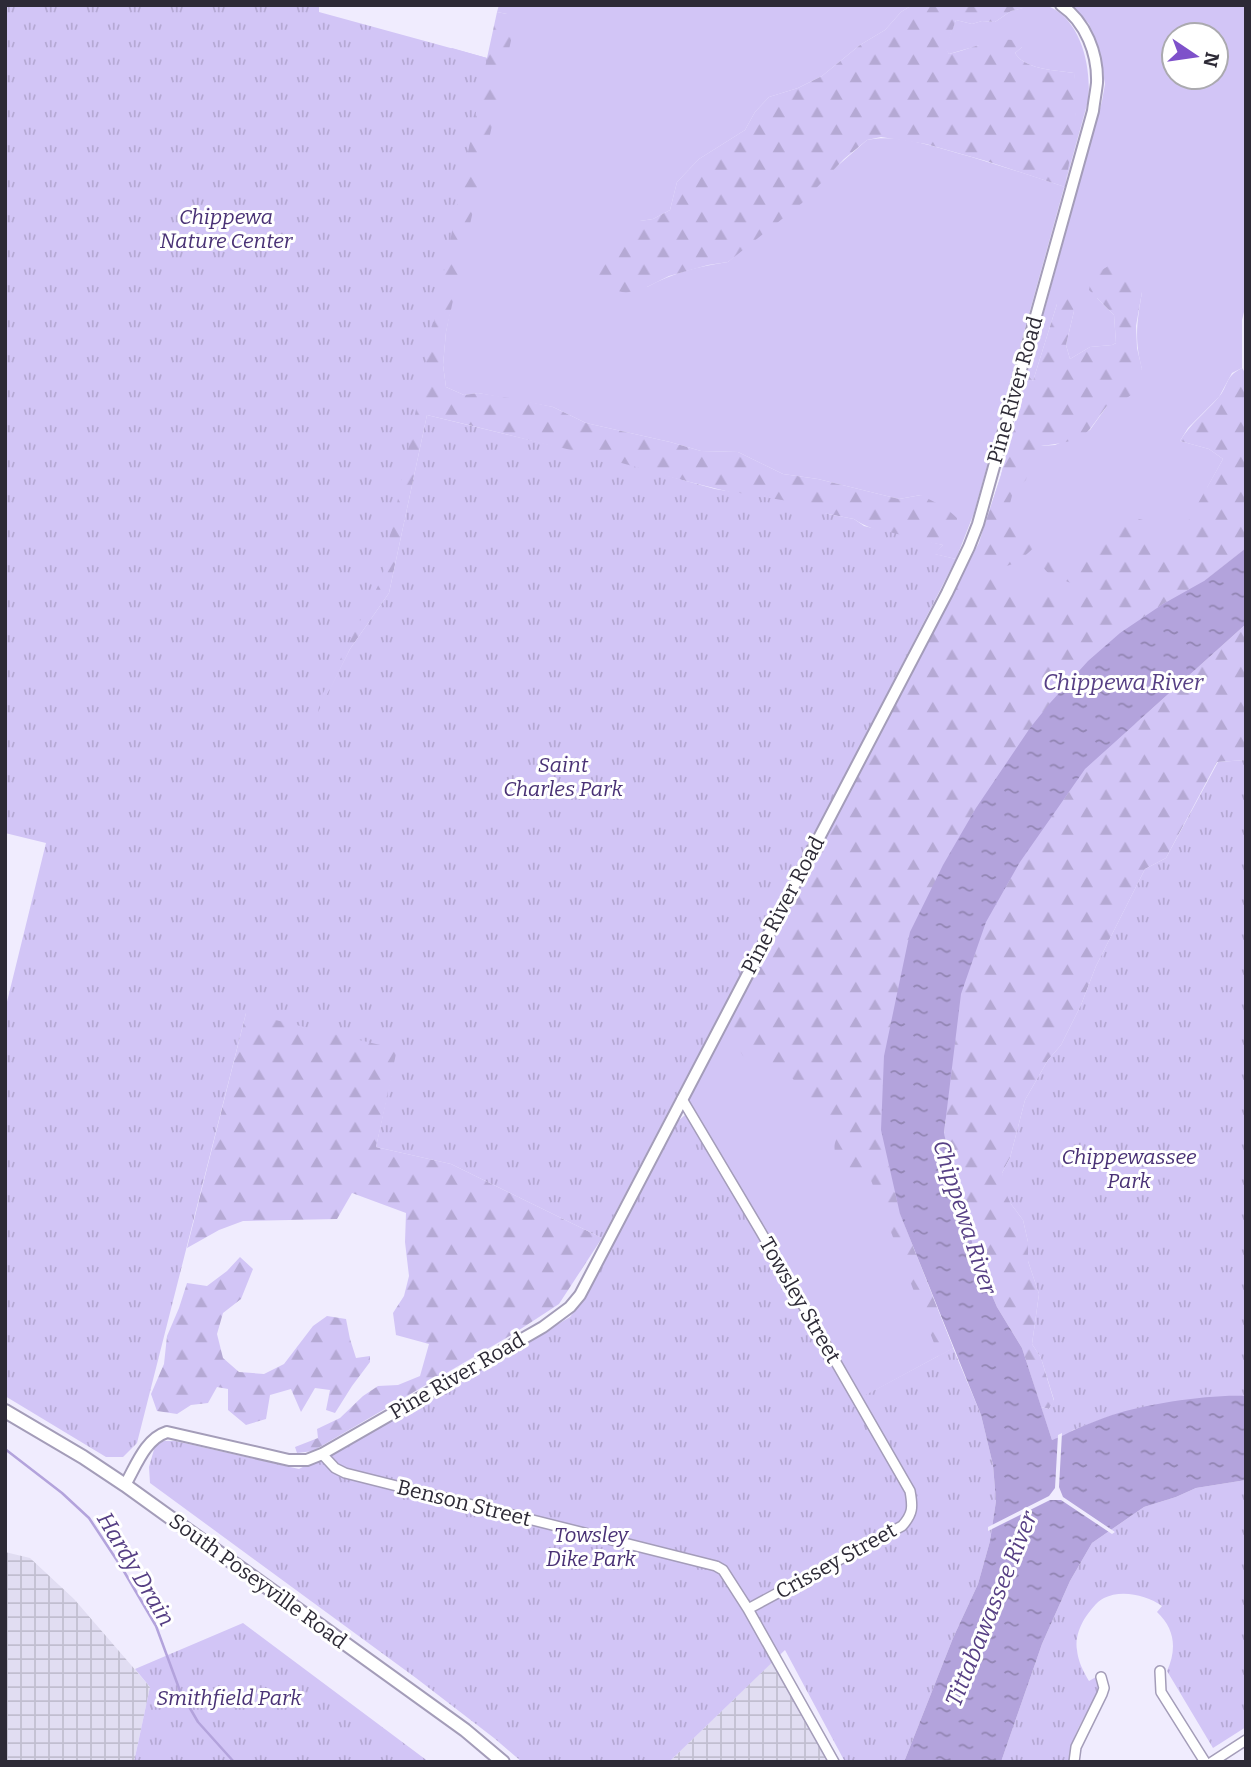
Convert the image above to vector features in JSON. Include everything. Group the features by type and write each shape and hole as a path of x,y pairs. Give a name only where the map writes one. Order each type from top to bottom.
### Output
{"main road":[{"name":"South Poseyville Road","path":"5,1411 125,1485 465,1730 503,1762"}],"street":[{"name":"Pine River Road","path":"125,1485 150,1442 167,1432 289,1460 307,1460 322,1454 543,1327 570,1307 585,1285 947,593 978,524 1093,111 1097,86 1096,65 1084,30 1061,5"},
{"name":"Towsley Street","path":"682,1099 910,1491 912,1504"},
{"name":"Benson Street","path":"322,1454 335,1468 345,1473 716,1566 723,1570 748,1609 834,1762"},
{"name":"Crissey Street","path":"748,1609 902,1526 910,1517 912,1504"},
{"path":"1160,1671 1161,1692 1205,1762"},
{"path":"1074,1762 1076,1747 1104,1688 1101,1677"},
{"path":"1212,1762 1246,1740"}],"shaded area":[{"path":"5,1552 30,1558 74,1599 150,1687 134,1762 5,1762"},
{"path":"772,1662 830,1762 669,1762"}],"green space":[{"path":"1037,4 1050,7 1070,23 1086,61 1089,89 1066,181 1076,109 1074,73 1026,63 1015,53 1022,47 980,45 949,54 945,48 956,20 972,24 982,21 995,22 1011,11 1023,8 1023,5"},
{"path":"5,5 319,5 319,12 487,58 382,578 321,697 318,712 350,649 389,593 427,415 600,457 715,489 788,501 854,519 864,526 943,545 935,554 956,559 602,1238 451,1164 376,1147 397,1049 246,1013 137,1443 123,1457 106,1457 5,1396 5,1010 46,843 5,833"},
{"path":"499,5 912,5 901,12 885,30 860,45 822,76 798,88 769,97 755,112 745,130 699,159 677,182 670,210 653,219 640,221 647,287 686,271 728,262 867,140 889,138 924,144 1064,187 974,513 956,559 934,554 943,545 921,495 899,499 818,479 783,474 738,452 701,451 586,423 553,407 478,393 464,395 446,387 443,365 446,332 507,14 497,12"},
{"path":"912,5 1023,5 1024,8 1011,11 995,22 982,21 972,24 956,20 946,48 949,54 986,43 1014,40 1023,43 1015,53 1026,63 1074,73 1076,116 1065,187 926,144 881,137 867,140 844,159 802,203 728,262 669,276 647,287 626,293 588,280 595,260 640,221 653,219 670,210 677,182 699,159 745,130 755,112 769,97 798,88 822,76 860,45 885,30 901,12"},
{"path":"1072,5 1246,5 1246,304 1242,320 1242,368 1232,373 1219,397 1188,428 1180,441 1209,449 1223,459 1207,488 1246,548 1204,581 900,1214 953,1348 859,1399 689,1102 979,543 1010,440 1041,446 1055,445 1090,430 1107,406 1142,369 1137,330 1142,292 1097,298 1114,315 1116,343 1090,347 1070,359 1066,345 1074,311 1057,304 1033,381 1027,374 1102,101 1105,84 1099,48 1089,24"},
{"name":"Chippewa Nature Center","path":"497,12 507,14 514,27 446,332 443,365 446,387 464,395 478,393 553,407 586,423 701,451 738,452 783,474 818,479 899,499 921,495 946,508 957,518 956,534 943,545 909,539 873,529 854,519 693,483 427,415 389,593 350,649 317,716 398,1049 376,1147 451,1164 602,1238 559,1304 513,1334 313,1451 297,1453 295,1447 318,1438 317,1429 340,1418 378,1386 398,1385 420,1376 429,1344 396,1335 393,1313 404,1296 409,1276 405,1242 406,1213 352,1193 337,1219 243,1221 219,1230 187,1248 246,1013 5,284 452,48 487,58"},
{"path":"1110,265 1131,271 1142,292 1136,326 1142,369 1131,395 1114,407 1107,406 1090,429 1080,437 1041,446 1030,460 1026,480 1013,492 1007,515 1021,527 1029,540 1038,544 1018,562 1004,567 990,561 970,560 979,543 1001,475 1027,374 1033,381 1057,304 1068,293 1074,311 1066,345 1070,359 1090,347 1116,343 1114,315 1089,290 1092,276"},
{"path":"1242,368 1246,374 1246,548 1204,581 1120,633 1088,661 1030,728 976,808 943,865 883,1096 881,1131 900,1214 953,1348 939,1356 867,1170 842,1167 836,1156 835,1143 842,1128 837,1117 822,1116 809,1106 793,1079 779,1066 743,1056 730,1034 729,1021 959,582 984,574 1008,580 1021,592 1039,596 1061,597 1085,589 1049,574 1038,562 1055,555 1068,564 1079,565 1114,535 1125,515 1143,520 1159,549 1168,544 1187,523 1223,459 1209,449 1180,441 1221,394 1229,378"},
{"path":"1246,624 1246,760 1217,762 1166,858 1145,869 1096,966 1061,1045 1048,1060 1025,1100 1010,1158 1002,1173 1011,1204 1023,1220 1028,1242 1028,1261 1039,1294 1032,1344 1041,1358 1054,1401 1049,1409 1041,1407 1022,1348 997,1307 979,1265 944,1134 961,994 986,922 1020,862 1085,769"},
{"name":"Chippewassee Park","path":"1246,760 1246,1396 1197,1399 1113,1415 1052,1440 1041,1407 1049,1409 1054,1400 1041,1358 1032,1344 1039,1294 1028,1261 1028,1242 1023,1220 1003,1187 1002,1173 1010,1158 1025,1100 1048,1060 1061,1045 1096,966 1145,869 1166,858 1218,762"},
{"name":"Towsley Dike Park","path":"692,1109 860,1398 953,1348 981,1415 993,1465 996,1501 990,1541 978,1584 953,1638 904,1762 845,1762 785,1650 669,1762 522,1762 416,1678 150,1483 149,1467 155,1446 164,1441 175,1441 299,1469 447,1390 570,1317 584,1298 678,1121"},
{"path":"240,1257 253,1269 241,1299 223,1313 217,1334 223,1358 239,1372 264,1374 284,1364 313,1326 327,1316 346,1319 356,1358 370,1356 370,1362 335,1413 326,1410 330,1390 315,1388 301,1412 291,1389 270,1395 266,1419 246,1425 228,1410 228,1389 217,1387 208,1403 191,1405 177,1414 157,1411 151,1394 164,1364 167,1336 187,1283 207,1286"},
{"path":"1246,1480 1246,1727 1213,1748 1167,1671 1173,1647 1168,1625 1157,1612 1162,1606 1142,1596 1111,1595 1096,1604 1085,1618 1078,1634 1078,1658 1081,1666 1089,1681 1096,1677 1100,1686 1077,1732 1069,1762 1001,1762 1042,1644 1070,1581 1092,1543 1144,1507 1196,1488"},
{"name":"Smithfield Park","path":"243,1623 429,1762 134,1762 150,1687 135,1669"}],"water":[{"path":"1246,548 1246,624 1085,769 1020,862 986,922 961,994 944,1133 959,1198 979,1265 997,1307 1022,1348 1052,1440 1103,1418 1142,1407 1197,1398 1246,1396 1246,1480 1196,1488 1144,1507 1092,1543 1070,1581 1042,1644 1001,1762 904,1762 953,1638 978,1584 990,1541 996,1501 993,1465 981,1415 900,1214 881,1130 884,1056 910,932 943,865 976,808 1050,703 1088,661 1120,633 1204,581"}],"pier":[{"path":"1062,1433 1059,1487 1063,1497 1115,1532 1112,1534 1061,1500 1050,1500 988,1531 988,1527 1049,1496 1055,1488 1058,1435"}],"waterway":[{"name":"Hardy Drain","path":"5,1449 62,1493 89,1518 156,1626 180,1691 198,1722 234,1762"}],"water label":[{"name":"Chippewa River","path":"1123,682"},
{"name":"Chippewa River","path":"965,1217"},
{"name":"Tittabawassee River","path":"991,1609"}],"park label":[{"name":"Saint Charles Park","path":"563,777"}]}
